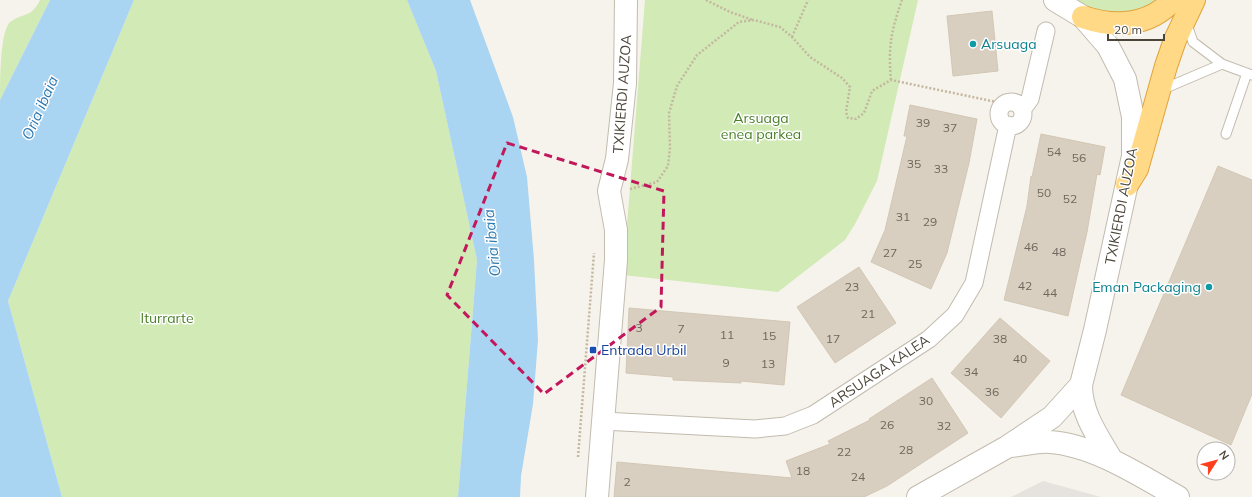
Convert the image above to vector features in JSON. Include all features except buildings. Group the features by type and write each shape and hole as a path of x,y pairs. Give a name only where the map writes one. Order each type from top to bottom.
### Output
{"highway":[{"path":"1084,17 1105,23 1128,23 1152,16 1173,0"},
{"path":"1126,185 1138,169 1157,92 1175,40 1194,0"}],"street":[{"name":"TXIKIERDI AUZOA","path":"597,497 616,260 616,230 610,191 617,159 625,83 626,0"},
{"name":"TXIKIERDI AUZOA","path":"918,497 1007,447 1052,416 1080,385 1095,330 1133,156 1134,137 1130,98 1117,62 1097,31 1084,17 1055,0"},
{"path":"1014,107 1030,98 1046,32"},
{"name":"ARSUAGA KALEA","path":"603,421 755,429 785,426 813,415 929,338 955,315 974,283 1008,126 1016,125 1021,121 1014,107"},
{"path":"1080,385 1087,417 1111,459"},
{"path":"1007,447 1049,442 1063,444 1111,459 1178,497"}],"lane":[{"path":"1185,19 1193,42 1222,64 1250,74 1226,134"},
{"path":"1157,92 1222,64"}],"path":[{"path":"706,0 730,12 780,27 792,36 810,57 842,78 850,87 846,112 848,118 856,119 864,112 872,91 891,80 1014,107"},
{"path":"792,36 808,0"},
{"path":"891,80 888,53 895,21 902,0"},
{"path":"623,190 657,182 668,166 670,148 669,113 676,86 697,55 739,22 754,20"}],"highlighted area":[{"path":"507,143 664,191 661,307 544,394 447,295"}],"shaded area":[{"path":"1043,481 1101,497 1011,497"}],"green space":[{"path":"40,0 50,0 0,100 1,59 6,29 9,23 30,13 37,6"},
{"name":"Iturrarte","path":"134,0 407,0 436,71 477,260 458,497 62,497 8,301"},
{"name":"Arsuaga enea parkea","path":"645,0 918,0 877,181 845,240 778,292 623,275"},
{"path":"1074,0 1157,0 1146,6 1126,13 1116,13 1096,9"}],"water":[{"name":"Oria ibaia","path":"50,0 134,0 8,301 62,497 0,497 0,100"},
{"name":"Oria ibaia","path":"407,0 470,0 513,117 527,177 534,260 538,340 533,404 521,476 520,497 458,497 477,260 436,71"}],"place":[{"name":"Arsuaga","path":"973,44"},
{"name":"Eman Packaging","path":"1209,287"},
{"name":"Entrada Urbil","path":"593,350"}]}
